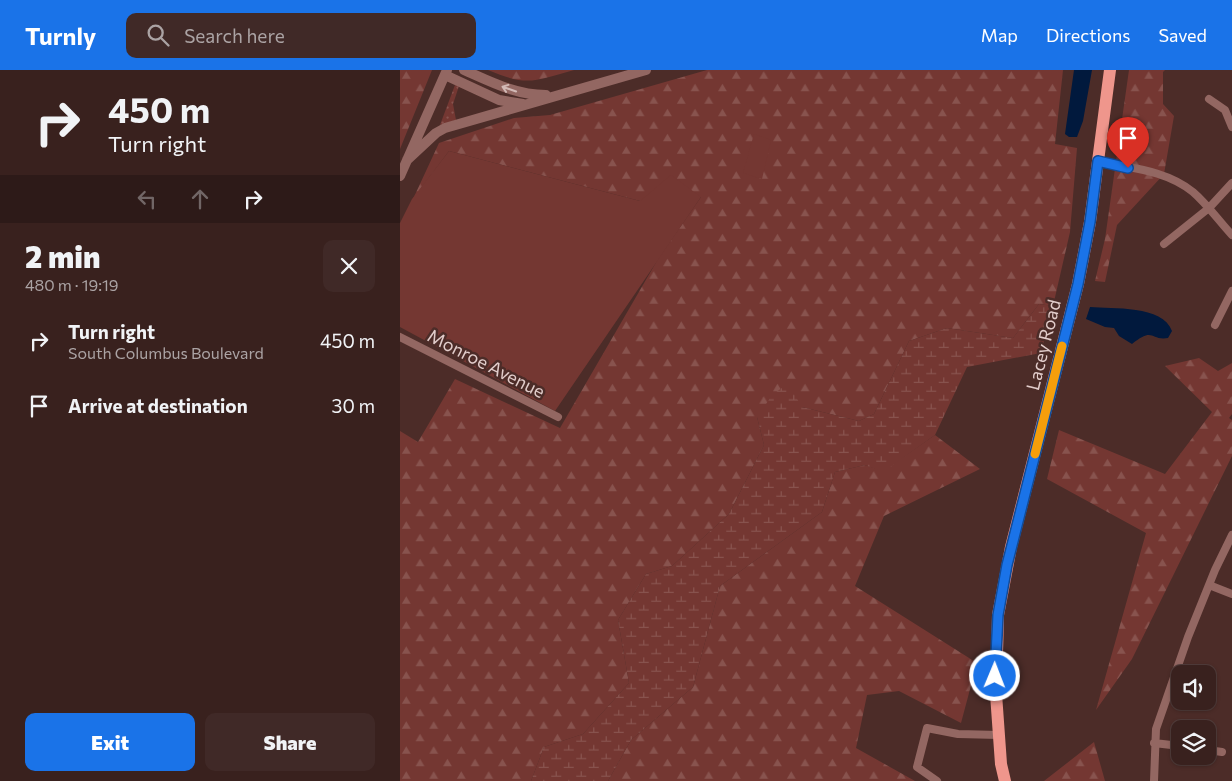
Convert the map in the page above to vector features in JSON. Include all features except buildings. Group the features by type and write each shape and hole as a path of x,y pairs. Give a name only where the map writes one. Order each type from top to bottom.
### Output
{"main road":[{"name":"Lacey Road","path":"1005,781 998,735 996,656 998,615 1007,565 1078,284 1090,222 1110,70"}],"street":[{"path":"464,70 520,93 557,94"},
{"path":"407,160 436,133 445,128 527,105 557,94 646,70"},
{"path":"400,176 446,72 499,100 527,105"},
{"path":"1209,99 1225,110 1232,127"},
{"path":"1098,161 1146,170 1164,176 1193,192 1232,235"},
{"path":"1164,244 1208,208 1232,183"},
{"path":"1215,325 1232,291"},
{"name":"Monroe Avenue","path":"400,337 558,417"},
{"path":"1154,781 1156,729 1209,585 1232,536"},
{"path":"1209,585 1232,594"},
{"path":"937,781 917,767 927,728 958,734 998,735"},
{"path":"1154,743 1171,745"},
{"path":"1216,751 1222,752"}],"green space":[{"path":"400,70 432,70 400,149"},
{"path":"488,70 574,70 540,79 522,80 513,79"},
{"path":"707,70 1063,70 1055,144 1077,148 1070,232 1053,306 1039,304 1013,338 947,328 909,341 874,414 859,421 802,407 757,417 764,445 729,514 672,566 646,574 618,620 629,683 583,734 544,747 531,781 400,781 400,431 418,442 455,379 560,428 658,259 701,197 640,201 449,151 413,199 439,143 514,118 550,115"},
{"path":"1129,70 1165,70 1163,72 1163,104 1174,116 1164,174 1117,225 1105,282 1095,281 1105,239"},
{"path":"455,85 459,86 453,104 456,120 440,125"},
{"path":"754,134 771,140 762,179 743,173"},
{"path":"449,151 640,201 671,175 701,197 555,411 400,327 400,223 412,199"},
{"path":"1039,304 1053,306 1041,353 967,367 935,435 883,472 865,465 835,472 822,512 720,586 693,687 631,740 608,781 531,781 544,747 583,734 629,683 618,620 646,574 672,566 729,514 764,445 757,417 773,394 788,384 802,407 859,421 874,414 909,341 947,328 1013,338"},
{"path":"1199,358 1218,371 1232,363 1232,414 1229,418 1232,420 1232,456 1132,659 1096,710 1146,533 1047,479 1059,430 1165,474 1212,412 1165,366"},
{"path":"935,435 980,469 884,516 855,586 977,663 961,723 899,691 867,695 856,748 915,781 608,781 631,740 693,687 720,586 822,512 835,472 865,465 883,471"},
{"path":"1094,742 1105,781 1044,781"}],"water":[{"path":"1074,70 1092,70 1083,121 1077,137 1069,137 1065,134"},
{"path":"1090,307 1136,310 1148,313 1167,323 1172,331 1168,338 1148,335 1132,344 1119,336 1114,328 1105,327 1086,319"}],"slow traffic":[{"path":"1035,454 1062,346"}],"route":[{"path":"995,676 998,615 1007,565 1078,284 1090,222 1098,161 1128,168"}]}
